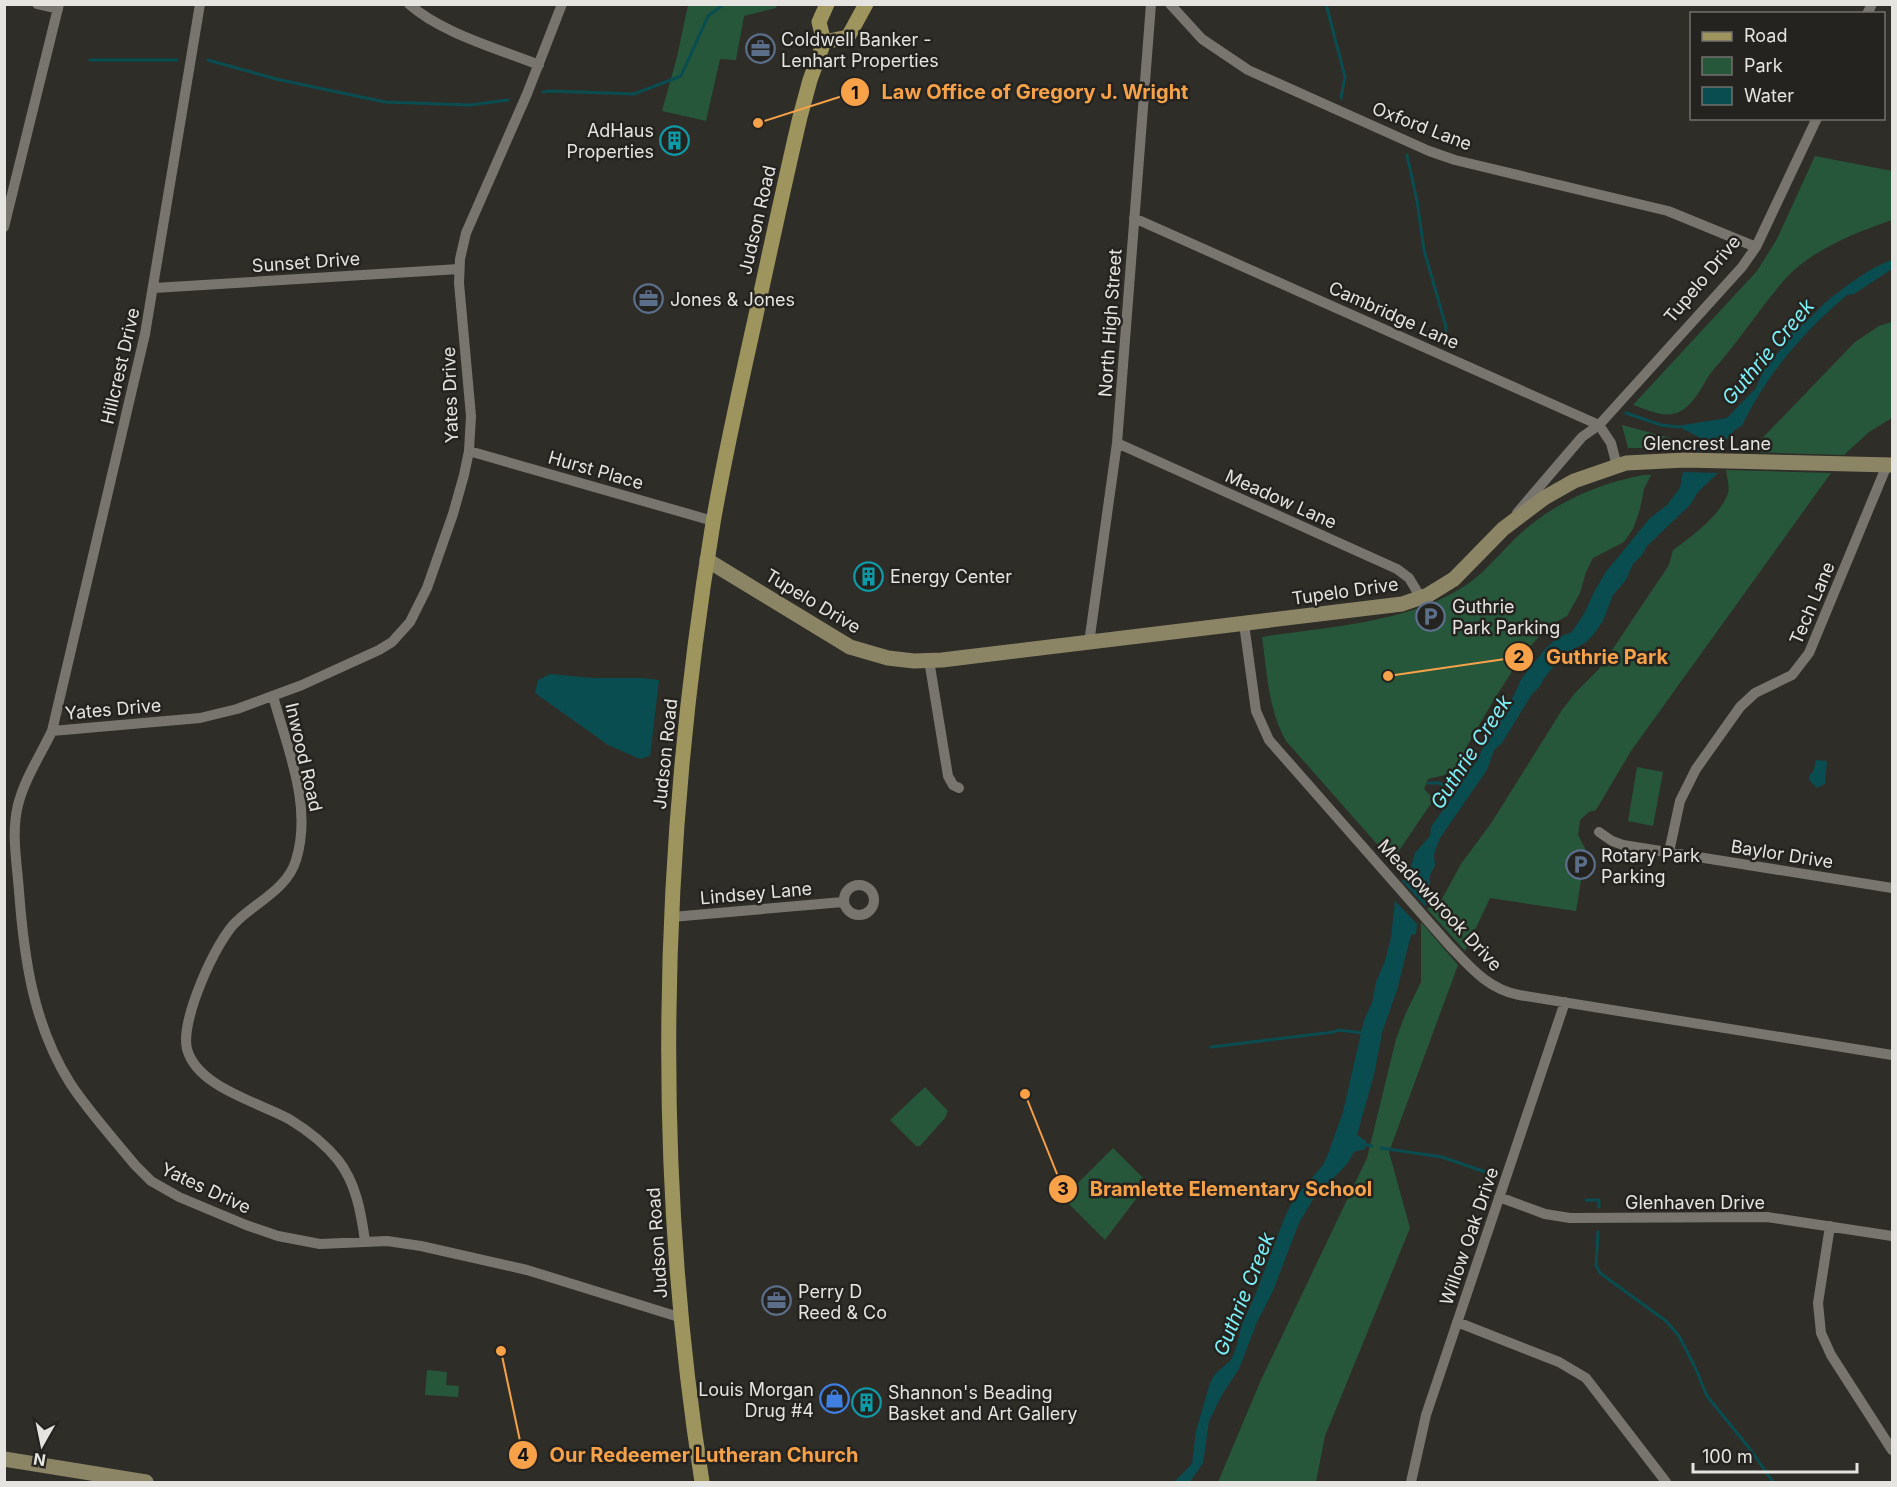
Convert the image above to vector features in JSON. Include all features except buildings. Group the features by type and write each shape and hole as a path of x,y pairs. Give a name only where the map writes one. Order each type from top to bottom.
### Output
{"main road":[{"path":"825,4 819,22 824,42 848,37 866,4"},
{"name":"Judson Road","path":"702,1482 682,1318 670,1134 669,1001 680,796 707,560 731,428 806,92 824,42"}],"street":[{"path":"4,227 59,7 37,4"},
{"name":"Hillcrest Drive","path":"52,731 154,288 200,4"},
{"path":"409,4 423,16 442,26 539,65"},
{"name":"Yates Drive","path":"562,4 539,65 471,219 462,247 459,269 471,416 469,451 459,496 417,610 402,632 379,650 273,696 237,709 200,718 52,731 33,765 17,808 15,831 22,933 29,977 44,1027 69,1081 135,1165 160,1187 246,1225 278,1236 320,1244 365,1241 403,1243 527,1270 682,1318"},
{"path":"848,37 858,4"},
{"name":"North High Street","path":"1089,643 1117,444 1151,4"},
{"name":"Oxford Lane","path":"1170,4 1202,39 1248,70 1429,151 1455,160 1668,212 1756,247"},
{"name":"Tupelo Drive","path":"707,560 850,647 888,658 929,660 1089,643 1375,609 1421,598 1454,579 1503,529 1582,437 1599,425 1742,267 1756,247 1816,120"},
{"name":"Cambridge Lane","path":"1134,218 1599,425"},
{"name":"Sunset Drive","path":"154,288 459,269"},
{"path":"1599,425 1611,443 1617,466"},
{"name":"Meadow Lane","path":"1117,444 1397,569 1409,578 1421,598"},
{"name":"Hurst Place","path":"469,451 714,521"},
{"name":"Glencrest Lane","path":"1503,529 1559,489 1582,478 1626,463 1668,460 1890,465"},
{"name":"Tech Lane","path":"1669,852 1680,801 1700,763 1745,702 1755,693 1792,675 1809,653 1890,465"},
{"name":"Meadowbrook Drive","path":"1244,624 1256,711 1264,732 1277,750 1477,975 1491,986 1505,992 1893,1055"},
{"path":"929,660 948,776 953,785 958,788"},
{"name":"Inwood Road","path":"273,696 301,806 301,838 296,861 284,882 237,920 224,936 190,1014 186,1031 187,1049 191,1059 205,1077 288,1119 327,1148 338,1161 354,1191 362,1216 365,1241"},
{"name":"Baylor Drive","path":"1599,832 1616,843 1893,888"},
{"name":"Lindsey Lane","path":"672,917 843,902"},
{"name":"Willow Oak Drive","path":"1411,1482 1422,1426 1565,1002"},
{"name":"Glenhaven Drive","path":"1499,1197 1545,1214 1570,1218 1744,1216 1779,1218 1893,1236"},
{"path":"1830,1226 1818,1303 1821,1333 1831,1355 1893,1450"},
{"path":"1457,1322 1559,1362 1581,1373 1599,1392 1666,1482"},
{"path":"4,1458 146,1482"}],"green space":[{"path":"688,5 777,5 776,8 744,16 736,60 720,59 706,121 662,111"},
{"path":"1815,156 1892,171 1892,220 1835,243 1796,269 1776,290 1684,409 1665,414 1633,405 1757,271 1777,239"},
{"path":"1892,322 1892,418 1869,432 1844,455 1749,452 1855,342 1879,326"},
{"path":"1622,425 1674,439 1683,445 1682,448 1628,448"},
{"path":"1726,470 1831,473 1631,751 1596,810 1589,812 1580,820 1578,835 1586,850 1576,911 1490,898 1465,951 1427,909 1442,899 1461,864 1492,822 1562,710 1600,668 1669,565 1673,550 1705,525 1719,509 1729,491"},
{"path":"1643,475 1651,475 1644,489 1633,529 1624,542 1593,558 1580,593 1567,616 1547,627 1522,656 1467,746 1459,767 1445,775 1428,779 1424,789 1434,799 1392,861 1286,741 1272,703 1262,637 1364,622 1415,609 1438,600 1477,577 1521,533 1548,512 1593,489"},
{"path":"1637,767 1663,772 1653,826 1628,821"},
{"path":"1421,922 1458,965 1389,1152 1410,1228 1325,1436 1316,1482 1218,1482 1261,1380 1367,1158 1396,1039 1421,982"},
{"path":"925,1087 948,1111 945,1118 920,1146 916,1146 890,1120"},
{"path":"1113,1148 1148,1183 1105,1240 1063,1198"},
{"path":"427,1370 447,1372 446,1385 459,1386 458,1397 425,1395"}],"water":[{"path":"1892,260 1892,269 1854,294 1847,295 1801,339 1762,389 1742,426 1729,437 1722,452 1696,451 1699,437 1677,426 1727,418 1756,388 1763,371 1788,340 1789,331 1801,325 1853,281"},
{"path":"1683,472 1718,473 1698,492 1690,505 1647,546 1633,564 1626,580 1613,595 1603,621 1594,634 1585,643 1564,654 1532,694 1502,743 1494,750 1487,770 1440,838 1434,854 1435,865 1430,875 1430,900 1425,906 1402,881 1410,869 1415,853 1430,836 1431,827 1453,796 1459,781 1478,759 1501,708 1511,701 1522,678 1545,649 1558,637 1574,629 1605,573 1650,518 1667,505 1680,488"},
{"path":"550,674 659,680 650,756 640,759 608,745 535,693 538,680"},
{"path":"1816,760 1827,761 1825,784 1817,788 1809,780"},
{"path":"1395,901 1417,924 1416,934 1411,935 1397,990 1382,1033 1374,1075 1357,1135 1366,1141 1365,1149 1354,1152 1347,1164 1312,1201 1299,1223 1239,1369 1223,1393 1209,1421 1203,1463 1190,1482 1174,1482 1192,1464 1196,1431 1210,1383 1215,1374 1231,1360 1242,1324 1286,1214 1294,1199 1323,1165 1328,1154 1343,1112 1364,1020 1372,1003 1376,982 1385,961 1391,937"}],"waterway":[{"path":"543,92 634,94 681,76 708,16 724,4"},
{"path":"1326,4 1345,77 1341,98"},
{"path":"90,60 177,60"},
{"path":"208,60 276,79 385,102 470,105 508,100"},
{"path":"1407,155 1424,250 1446,327 1446,343"},
{"path":"1626,413 1661,425 1679,427"},
{"name":"Guthrie Creek","path":"1428,783 1439,783 1458,790"},
{"path":"1211,1047 1338,1030 1364,1033"},
{"path":"1362,1144 1372,1146"},
{"path":"1381,1148 1442,1157 1497,1176"},
{"path":"1586,1200 1599,1200 1599,1207"},
{"path":"1598,1232 1596,1265 1600,1273 1666,1321 1679,1336 1707,1396 1750,1449 1773,1482"}],"place":[{"name":"Coldwell Banker - Lenhart Properties","path":"760,49"},
{"name":"Law Office of Gregory J. Wright","path":"758,123"},
{"name":"AdHaus Properties","path":"675,140"},
{"name":"Jones & Jones","path":"649,299"},
{"name":"Energy Center","path":"869,576"},
{"name":"Guthrie Park Parking","path":"1431,616"},
{"name":"Guthrie Park","path":"1388,676"},
{"name":"Rotary Park Parking","path":"1580,865"},
{"name":"Bramlette Elementary School","path":"1025,1094"},
{"name":"Perry D Reed & Co","path":"777,1301"},
{"name":"Our Redeemer Lutheran Church","path":"501,1351"},
{"name":"Louis Morgan Drug #4","path":"835,1399"},
{"name":"Shannon's Beading Basket and Art Gallery","path":"867,1402"}]}
